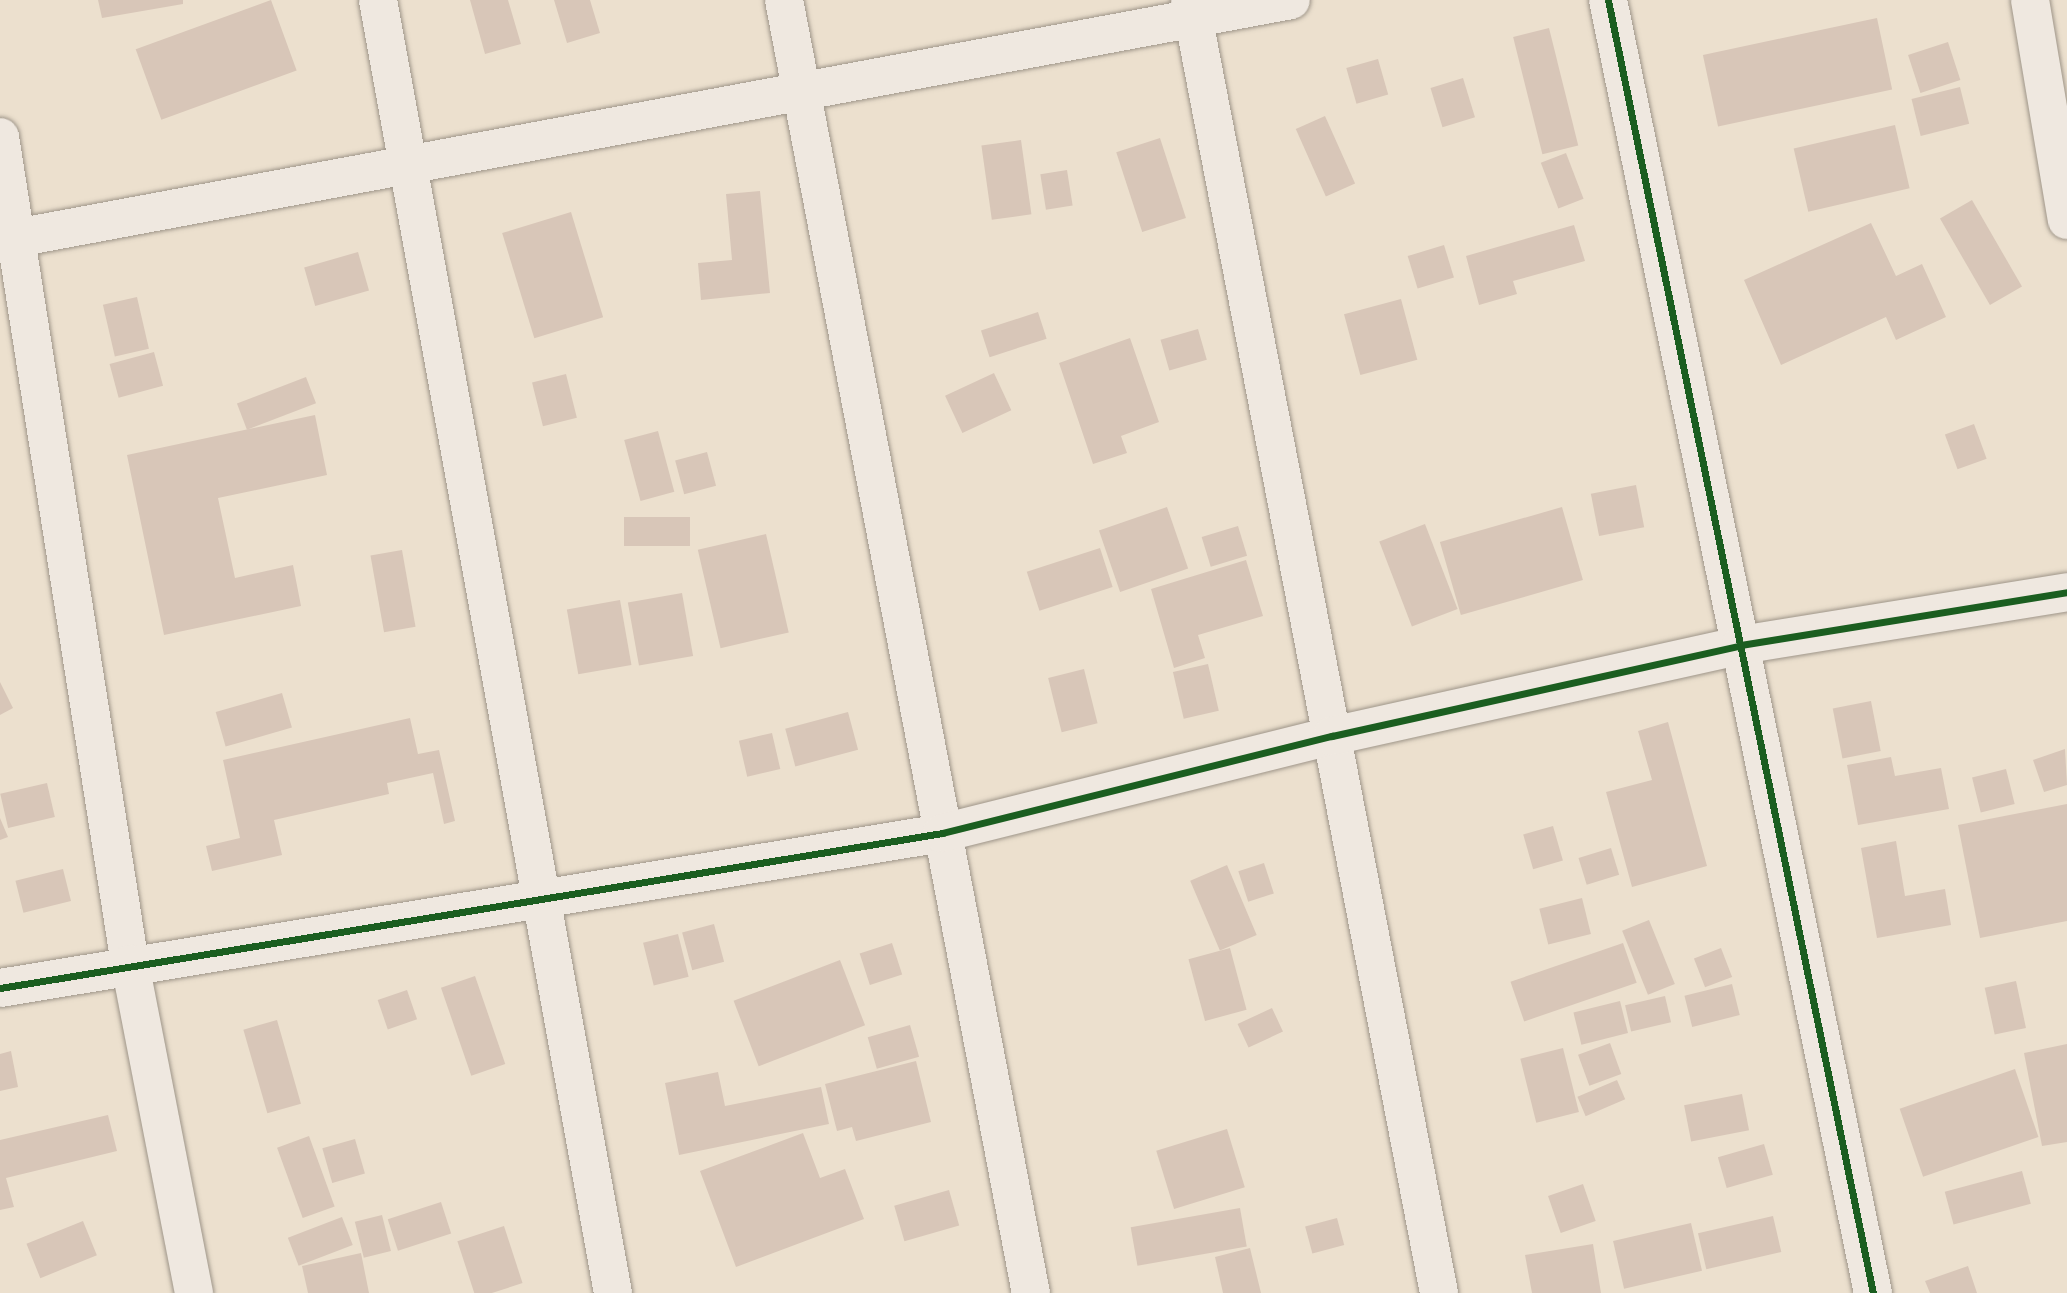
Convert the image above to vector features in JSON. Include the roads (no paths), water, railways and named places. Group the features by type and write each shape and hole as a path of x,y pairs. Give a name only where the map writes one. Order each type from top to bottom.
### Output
{"street":[{"path":"378,0 613,1293"},
{"path":"784,0 1031,1293"},
{"path":"9,239 800,92 1192,9 1291,0"},
{"path":"1608,0 1873,1293"},
{"path":"2030,0 2067,220"},
{"path":"1192,9 1439,1293"},
{"path":"0,137 9,239 130,964 194,1293"},
{"path":"0,988 541,896 942,833 1332,736 1741,645 2067,592"}]}
